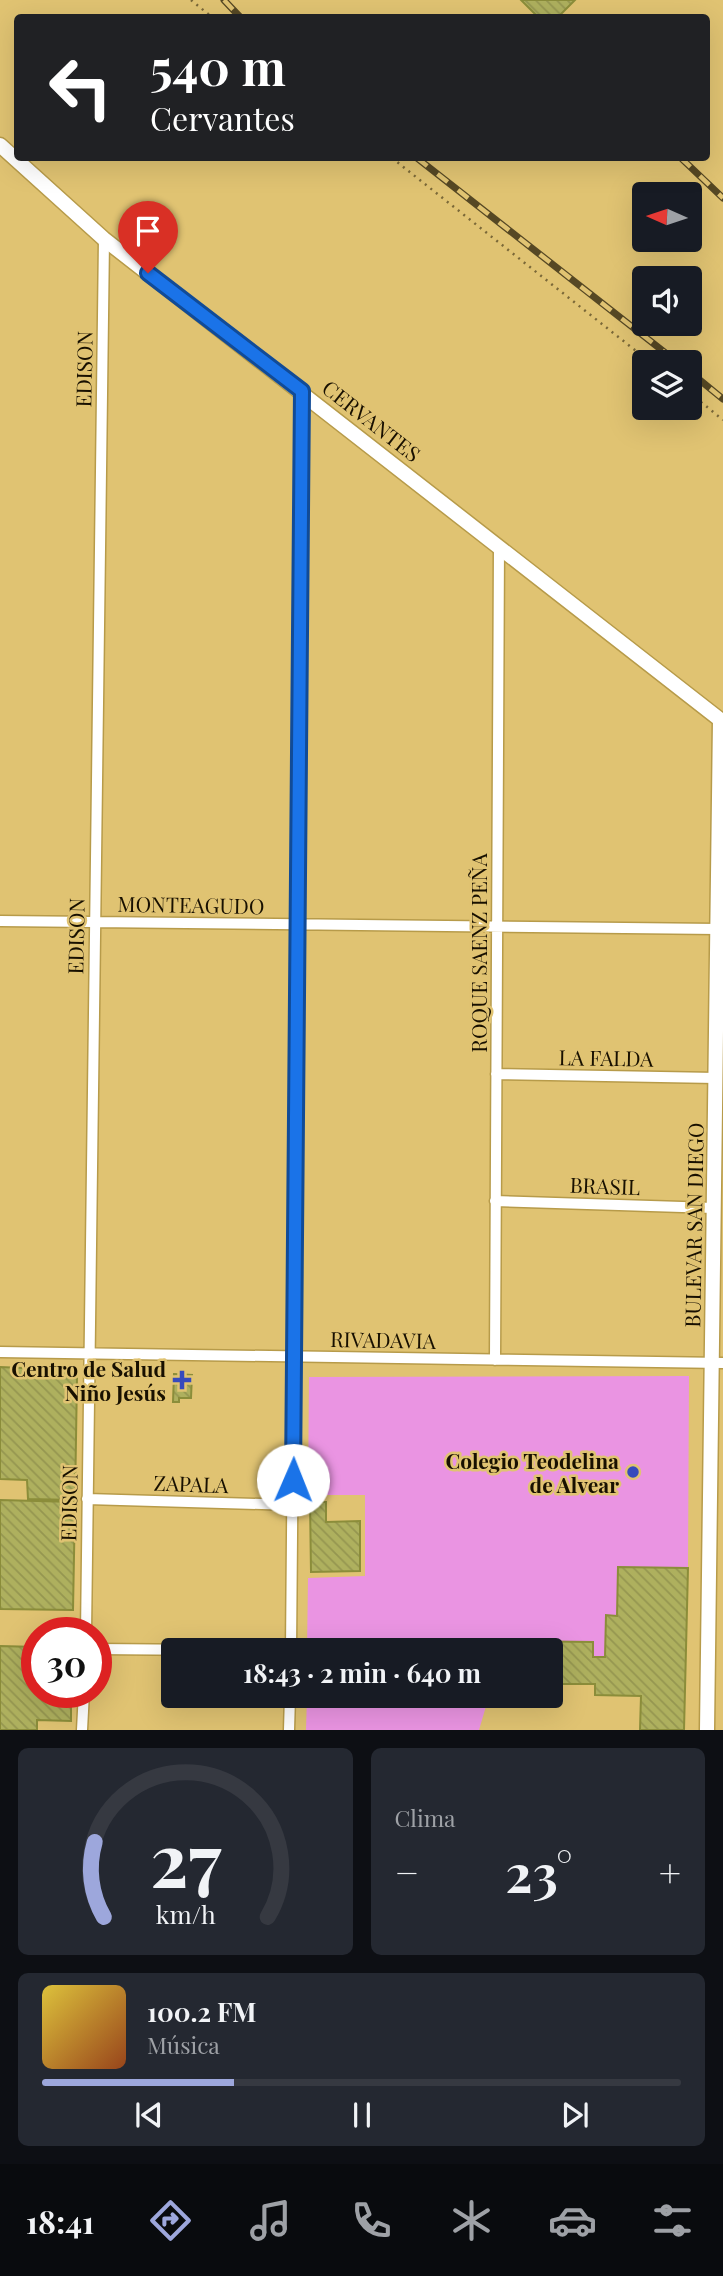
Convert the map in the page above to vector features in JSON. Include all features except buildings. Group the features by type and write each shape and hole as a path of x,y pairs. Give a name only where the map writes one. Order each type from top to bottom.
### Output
{"street":[{"name":"CERVANTES","path":"0,145 14,158"},
{"name":"CERVANTES","path":"18,161 104,239 302,391 721,721"},
{"name":"EDISON","path":"86,1617 104,239"},
{"path":"291,1638 300,924 302,391"},
{"name":"ROQUE SAENZ PEÑA","path":"495,1360 499,546"},
{"name":"BULEVAR SAN DIEGO","path":"708,1730 718,1363 714,1208 721,721"},
{"name":"MONTEAGUDO","path":"0,921 718,929"},
{"name":"LA FALDA","path":"496,1074 716,1078"},
{"name":"BRASIL","path":"495,1201 714,1208"},
{"name":"RIVADAVIA","path":"0,1352 718,1363"},
{"name":"ZAPALA","path":"87,1499 293,1505"},
{"path":"112,1649 161,1650"},
{"path":"82,1730 83,1708"},
{"path":"289,1730 290,1708"}],"path":[{"path":"191,0 208,14"},
{"path":"396,161 635,350"},
{"path":"702,403 723,420"}],"shaded area":[{"path":"689,1376 688,1568 618,1567 617,1616 606,1616 605,1657 593,1657 592,1642 563,1642 563,1638 307,1638 308,1578 365,1576 365,1495 308,1495 309,1377"},
{"path":"307,1708 485,1708 479,1730 306,1730"}],"railway":[{"path":"224,0 237,14"},
{"path":"421,161 662,350"},
{"path":"684,161 723,198"},
{"path":"702,382 723,399"}],"place":[{"name":"Centro de Salud Niño Jesús","path":"182,1380"},
{"name":"Colegio Teodelina de Alvear","path":"633,1472"}],"route":[{"path":"148,273 302,391 293,1480"}]}
